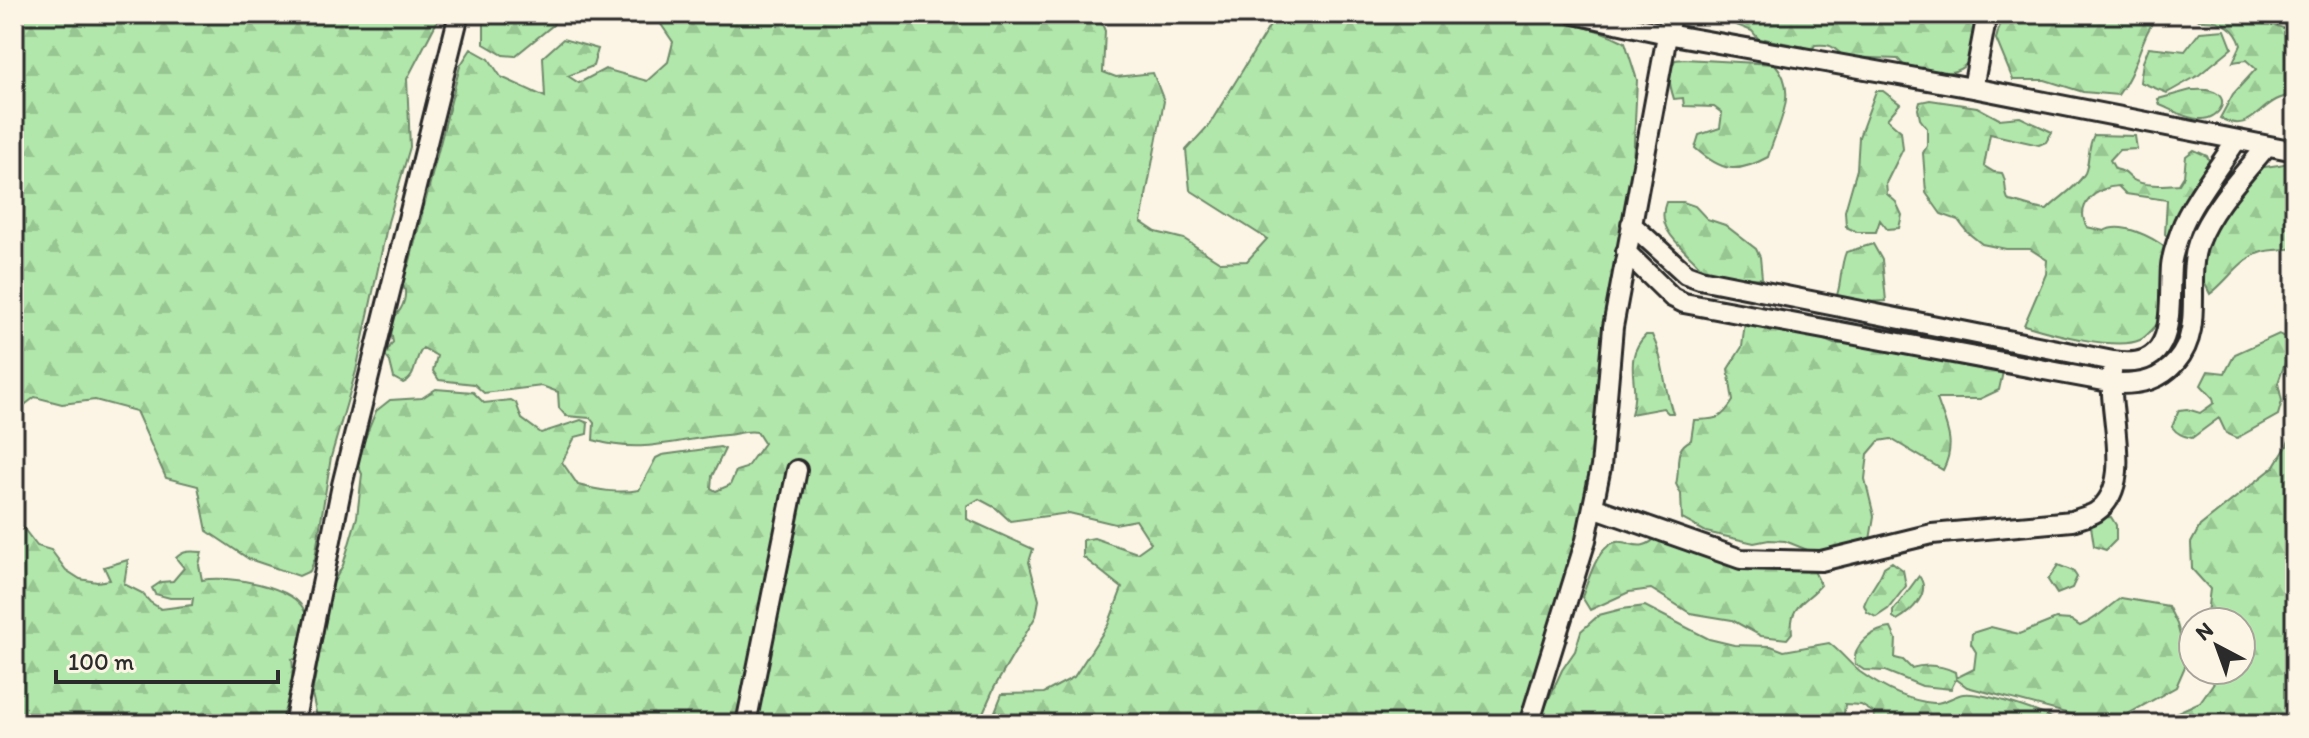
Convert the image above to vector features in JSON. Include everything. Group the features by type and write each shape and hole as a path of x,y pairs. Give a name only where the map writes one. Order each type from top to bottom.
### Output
{"street":[{"path":"294,724 345,471 459,14"},
{"path":"1575,14 1667,34 1973,88 2295,151"},
{"path":"1529,724 1586,540 1601,467 1613,327 1671,14"},
{"path":"1973,88 1987,14"},
{"path":"1631,224 1686,274 1700,279 2113,361 2143,361 2158,351 2167,334 2172,261 2182,226 2236,141"},
{"path":"1626,252 1672,297 1684,303 2110,382 2144,384 2168,370 2186,351 2193,322 2193,266 2198,243 2208,223 2266,147"},
{"path":"1593,507 1741,559 1805,561 1821,561 1932,534 2072,521 2094,514 2108,502 2118,479 2110,382 2113,361"},
{"path":"746,724 797,470"}],"green space":[{"path":"14,14 441,14 407,79 410,147 388,222 356,371 331,457 315,558 310,571 299,576 249,559 207,531 198,486 166,478 136,411 95,400 62,404 35,397 14,413"},
{"path":"484,14 558,14 553,25 515,56 503,55 484,44"},
{"path":"654,14 683,14 712,20 715,14 1098,14 1105,31 1103,72 1116,77 1153,73 1164,101 1141,222 1156,232 1184,239 1220,262 1247,261 1267,239 1190,190 1186,150 1209,125 1277,14 1420,14 1537,20 1582,27 1625,42 1637,80 1626,309 1597,504 1544,709 1562,670 1575,651 1581,631 1599,615 1645,606 1709,639 1734,645 1771,646 1784,651 1829,643 1868,678 1924,702 1937,703 1972,694 1998,699 2063,724 1875,724 1874,713 1861,705 1845,704 1843,724 1631,724 1621,714 1601,714 1569,724 990,724 1002,694 1044,693 1074,677 1108,625 1122,588 1083,557 1083,540 1094,538 1137,553 1151,543 1136,520 1115,524 1069,513 1010,521 996,508 979,499 967,506 967,519 1033,549 1029,562 1039,600 1036,616 994,688 978,724 314,724 316,712 312,694 332,585 343,565 357,517 362,474 356,461 376,411 390,400 422,398 436,389 473,392 484,403 511,400 516,403 522,419 541,433 581,420 588,423 587,434 575,437 562,462 578,485 608,491 639,490 656,458 662,455 720,447 725,449 712,476 711,488 716,491 730,485 736,471 746,468 764,443 757,432 749,431 644,446 593,440 594,423 590,418 566,416 559,408 558,392 542,386 484,393 474,384 439,380 433,371 437,356 423,348 411,377 403,383 394,378 385,355 393,342 389,322 404,301 405,291 400,277 409,265 460,66 471,49 489,59 501,77 545,97 543,57 563,39 598,49 593,66 568,76 579,83 605,69 647,81 668,62 673,42"},
{"path":"1724,14 1982,14 1974,47 1964,66 1946,73 1931,74 1911,73 1898,59 1845,57 1826,45 1815,45 1812,50 1765,39 1762,43 1752,31 1729,22"},
{"path":"2003,14 2158,14 2118,95 2083,92 2045,80 2013,80 1996,39"},
{"path":"2191,14 2257,14 2262,21 2295,32 2295,93 2276,100 2244,122 2220,118 2233,94 2256,69 2246,60 2233,62 2241,45 2230,28 2219,22 2199,20"},
{"path":"2225,30 2232,48 2199,75 2167,93 2140,82 2149,47 2185,51 2200,32"},
{"path":"1675,60 1775,64 1786,86 1786,98 1768,157 1747,166 1730,168 1713,162 1695,148 1699,135 1720,128 1722,113 1714,107 1684,106 1683,98 1674,99 1670,84 1671,70"},
{"path":"2191,90 2217,94 2222,102 2219,111 2209,118 2198,119 2160,105 2158,99"},
{"path":"1876,91 1883,91 1900,104 1887,119 1901,131 1903,149 1886,183 1887,194 1896,202 1902,215 1899,228 1887,229 1880,220 1876,232 1857,232 1846,227 1845,211 1857,169 1859,137"},
{"path":"1930,100 1977,107 1999,119 2020,117 2052,132 2046,142 2039,145 1990,134 1984,166 2002,173 2009,201 2037,208 2047,210 2082,178 2094,135 2135,136 2137,149 2119,150 2110,160 2115,169 2142,183 2179,184 2184,176 2186,156 2194,150 2207,156 2211,165 2171,241 2165,234 2167,200 2126,194 2118,186 2110,187 2090,199 2083,211 2087,227 2104,231 2111,228 2128,229 2145,235 2167,249 2164,312 2149,333 2140,340 2115,343 2083,340 2024,325 2046,274 2047,260 2030,249 2006,249 1982,244 1958,220 1941,214 1926,193 1923,153 1927,146 1927,128 1920,119 1918,109 1920,102"},
{"path":"2295,161 2295,248 2254,255 2210,294 2202,278 2209,241 2248,171"},
{"path":"1666,202 1695,206 1707,219 1725,225 1756,249 1762,278 1703,270 1666,227"},
{"path":"1873,244 1882,260 1886,301 1846,303 1837,295 1846,252"},
{"path":"1745,322 1783,323 1834,344 1870,343 1997,362 2003,372 1999,390 1980,399 1937,399 1950,443 1943,470 1891,439 1879,441 1868,454 1865,479 1874,516 1869,546 1820,555 1785,541 1754,543 1706,532 1682,519 1681,494 1676,484 1679,453 1691,440 1694,420 1717,418 1733,401 1728,369 1742,347"},
{"path":"2279,334 2293,340 2278,383 2282,401 2278,415 2237,438 2226,433 2219,418 2192,438 2172,427 2179,410 2200,413 2214,403 2201,385 2208,371 2225,373 2235,354"},
{"path":"1646,335 1652,335 1656,345 1673,413 1663,408 1631,414 1634,403 1634,354"},
{"path":"2295,422 2295,724 2151,724 2200,702 2211,686 2257,686 2257,606 2208,606 2210,589 2192,569 2191,543 2200,526 2274,467 2287,446"},
{"path":"14,516 37,546 51,550 66,570 80,579 97,582 110,580 104,567 128,560 124,584 142,593 161,609 192,605 193,598 170,598 155,594 152,588 161,582 173,581 184,568 176,558 191,551 202,552 199,565 202,580 227,579 259,584 288,595 299,603 307,618 306,636 299,660 292,659 290,692 278,724 14,724"},
{"path":"2111,517 2116,525 2116,540 2106,550 2094,546 2091,526 2097,518"},
{"path":"1659,534 1720,552 1808,559 1821,585 1799,605 1793,616 1792,633 1787,639 1761,636 1732,620 1690,613 1651,589 1629,592 1590,610 1582,597 1603,551 1621,542 1645,545"},
{"path":"1892,562 1903,570 1906,586 1888,609 1876,617 1867,612 1864,605 1884,567"},
{"path":"2058,565 2073,571 2077,577 2072,588 2057,594 2048,580"},
{"path":"1919,576 1923,589 1918,601 1897,620 1893,617 1893,611"},
{"path":"2121,598 2168,606 2177,624 2176,687 2126,715 2109,720 2085,718 1967,687 1956,679 1951,689 1922,686 1885,671 1864,670 1855,664 1857,650 1865,639 1877,631 1891,628 1896,639 1895,658 1903,660 1911,668 1933,666 1950,670 1955,672 1956,678 1974,669 1976,652 1971,644 1972,633 1991,627 2019,634 2056,619 2071,620 2080,626"}]}
